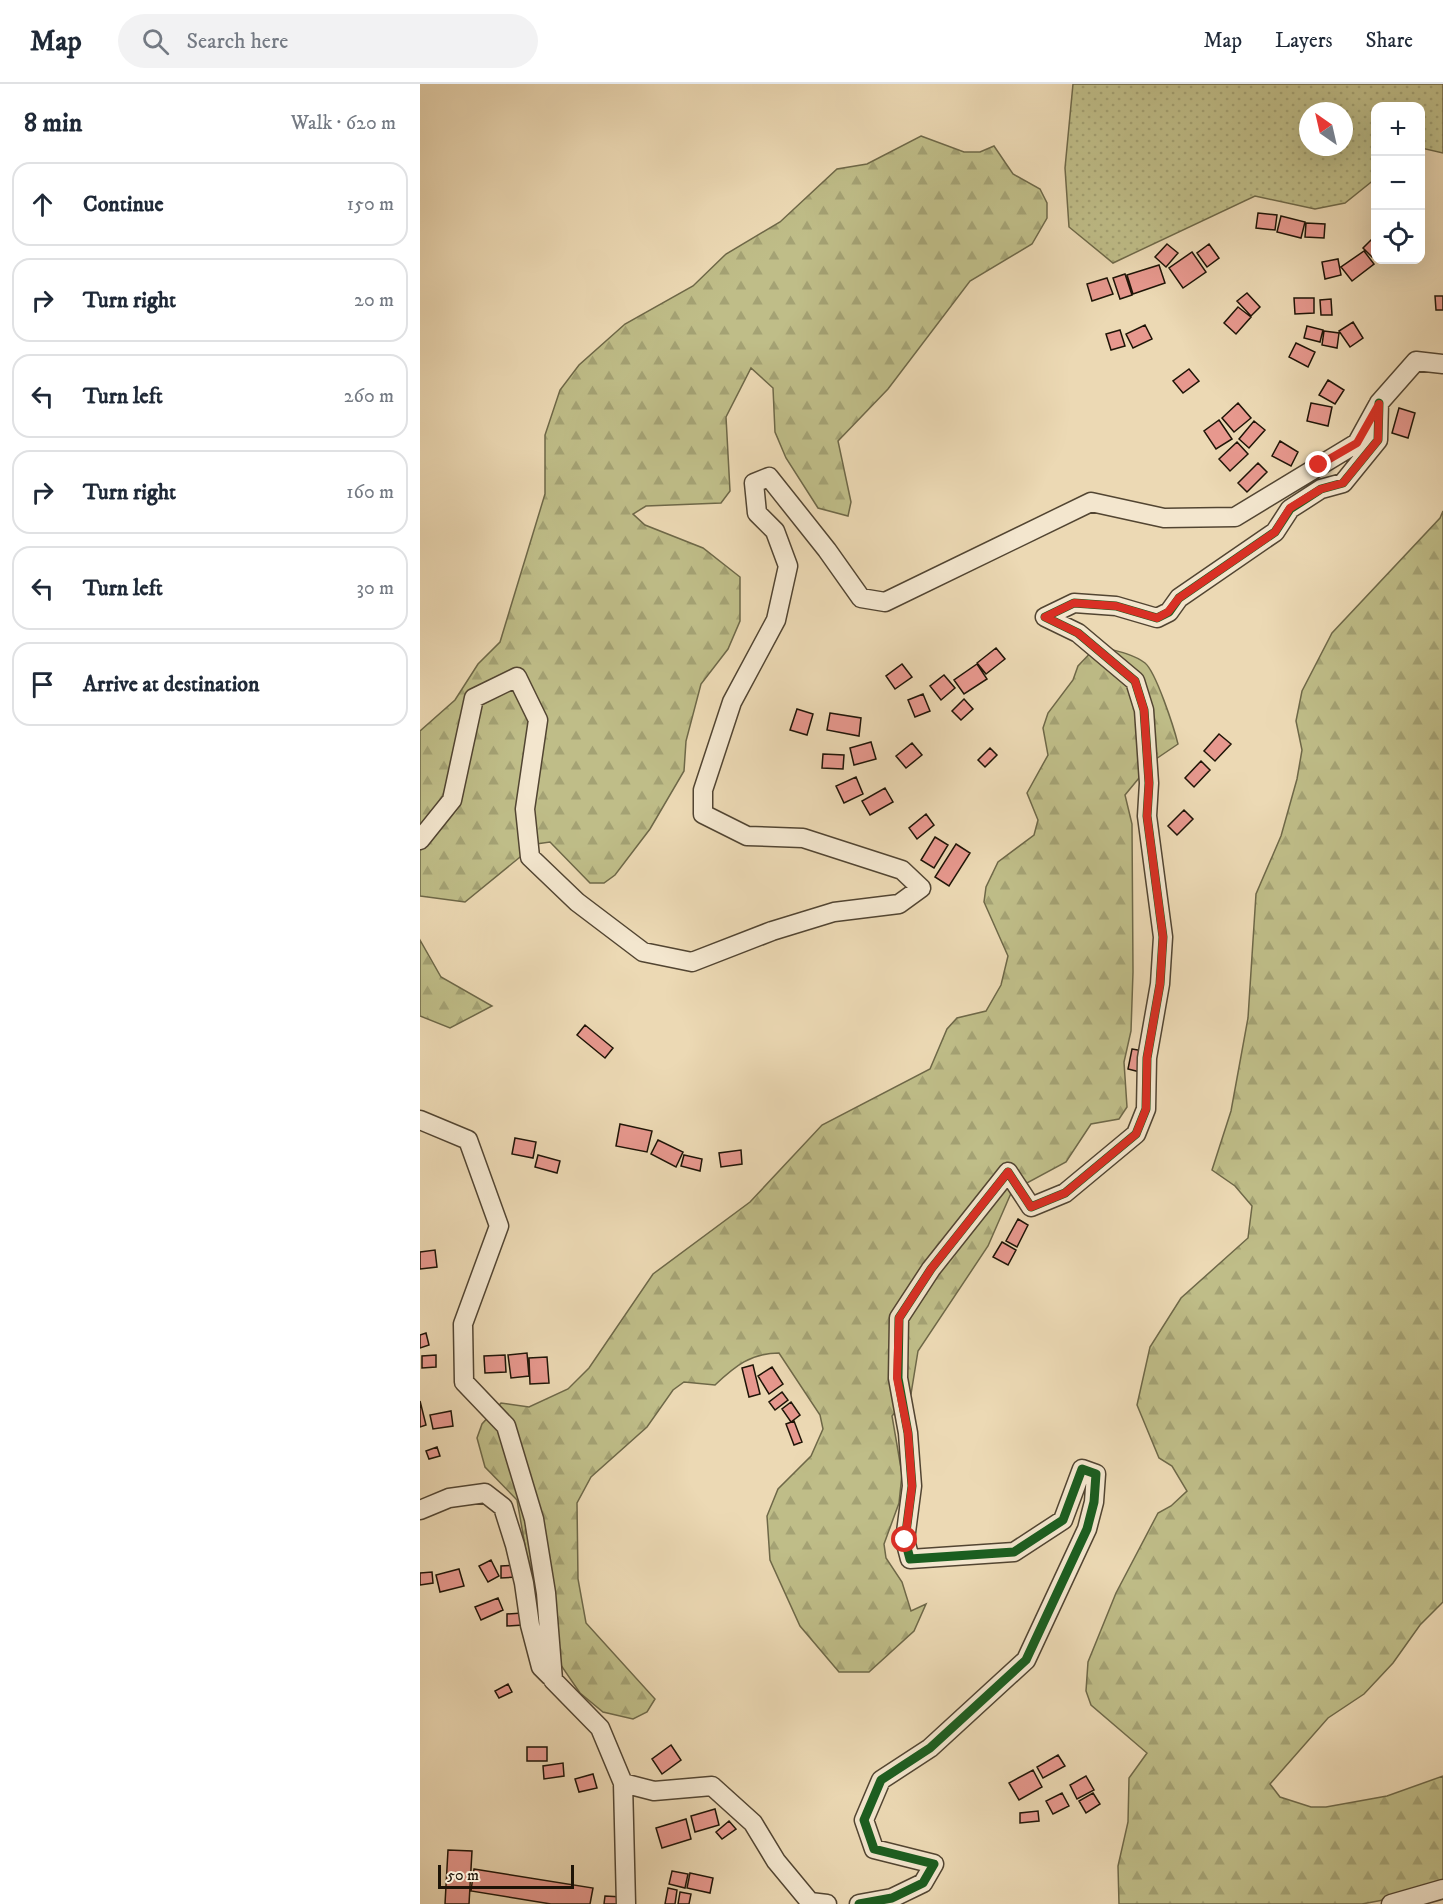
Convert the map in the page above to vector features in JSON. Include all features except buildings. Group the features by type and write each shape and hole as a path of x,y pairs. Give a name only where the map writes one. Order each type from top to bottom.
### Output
{"street":[{"path":"420,840 452,800 474,698 517,677 538,720 525,809 530,858 577,902 643,952 692,962 772,931 834,912 899,904 921,888 902,870 803,838 747,836 703,814 703,790 732,702 776,620 788,566 775,531 757,513 754,483 769,477 827,550 861,598 885,602 1091,502 1164,518 1235,517 1357,443 1379,404 1416,361 1443,364"},
{"path":"859,1904 892,1898 923,1883 934,1864 874,1849 864,1820 881,1780 930,1748 1026,1660 1087,1529 1094,1502 1096,1474 1082,1469 1063,1521 1014,1552 910,1559 905,1540 912,1486 908,1433 897,1378 899,1318 931,1269 1008,1172 1031,1207 1065,1193 1136,1134 1146,1109 1147,1058 1160,984 1163,937 1147,816 1149,783 1144,710 1135,681 1078,633 1045,617 1074,603 1116,606 1157,618 1168,612 1179,598 1275,532 1290,508 1321,489 1343,483 1378,440 1379,404"},
{"path":"420,1120 468,1140 499,1226 463,1324 464,1382 506,1426 528,1498 534,1519 546,1593 553,1680"},
{"path":"420,1510 449,1498 485,1493 503,1507 519,1564 530,1625 541,1667 600,1728 623,1783 626,1904"},
{"path":"623,1783 654,1791 712,1786 753,1823 776,1861 810,1902 827,1904"},
{"path":"1391,1904 1443,1889"}],"green space":[{"path":"1073,84 1443,84 1443,153 1425,149 1425,102 1371,102 1371,182 1345,203 1315,209 1255,196 1113,263 1069,227 1065,168"},
{"path":"921,136 964,152 980,152 994,146 1013,174 1040,189 1047,203 1047,218 1032,244 970,281 888,389 838,441 851,502 848,516 818,508 786,458 775,432 773,388 751,368 726,417 730,491 721,503 646,506 633,514 645,525 703,548 740,577 740,621 728,649 701,684 686,741 684,771 650,829 615,875 604,883 590,883 550,842 536,844 465,902 420,896 420,731 455,700 478,664 500,642 545,494 545,435 560,390 579,365 625,324 693,286 726,254 780,222 837,169 867,164"},
{"path":"1443,511 1443,1602 1420,1625 1393,1663 1364,1694 1328,1718 1270,1784 1280,1797 1311,1807 1326,1807 1387,1796 1443,1776 1443,1881 1394,1898 1362,1904 1119,1904 1118,1866 1128,1822 1129,1778 1147,1753 1091,1705 1086,1691 1088,1662 1116,1593 1158,1513 1171,1506 1187,1491 1172,1466 1159,1458 1137,1405 1150,1347 1181,1298 1248,1238 1252,1206 1235,1186 1212,1170 1231,1111 1248,1018 1256,894 1281,836 1297,779 1302,750 1296,721 1302,691 1332,633 1440,518"},
{"path":"1097,646 1128,654 1145,663 1159,688 1178,744 1153,761 1125,795 1132,824 1133,972 1131,1031 1124,1062 1127,1107 1119,1119 1091,1124 1066,1162 1012,1191 988,1246 918,1351 911,1394 892,1416 902,1474 899,1503 884,1544 886,1558 902,1582 911,1611 926,1604 914,1631 869,1672 839,1672 800,1626 770,1560 767,1516 778,1489 811,1456 823,1429 820,1415 779,1353 760,1355 744,1362 715,1385 684,1382 673,1390 647,1427 591,1477 577,1503 578,1579 586,1623 655,1699 647,1712 633,1719 603,1712 580,1693 556,1658 530,1574 517,1500 485,1467 477,1438 482,1424 501,1403 529,1407 568,1389 589,1368 653,1274 750,1202 822,1125 930,1069 947,1029 957,1018 986,1011 1001,985 1008,956 984,902 986,887 998,862 1034,835 1038,820 1027,793 1048,755 1043,728 1048,713 1073,680 1078,666"},
{"path":"420,940 441,977 492,1006 450,1028 420,1016"}],"cycle path":[{"path":"859,1904 892,1898 923,1883 934,1864 874,1849 864,1820 881,1780 930,1748 1026,1660 1087,1529 1094,1502 1096,1474 1082,1469 1063,1520 1014,1552 910,1559 905,1540 912,1486 908,1433 898,1378 899,1318 931,1269 1008,1172 1031,1207 1065,1193 1136,1134 1146,1109 1147,1058 1160,984 1163,937 1147,816 1149,783 1144,710 1135,681 1078,633 1045,617 1074,603 1116,606 1157,618 1169,612 1179,598 1275,532 1290,509 1321,489 1343,483 1378,440 1379,403"}],"route":[{"path":"905,1540 912,1486 908,1433 897,1378 899,1318 931,1269 1008,1172 1031,1207 1065,1193 1136,1134 1146,1109 1147,1058 1160,984 1163,937 1147,816 1149,783 1144,710 1135,681 1078,633 1045,617 1074,603 1116,606 1157,618 1168,612 1179,598 1275,532 1290,508 1321,489 1343,483 1378,440 1379,404 1357,443 1319,465"}]}
